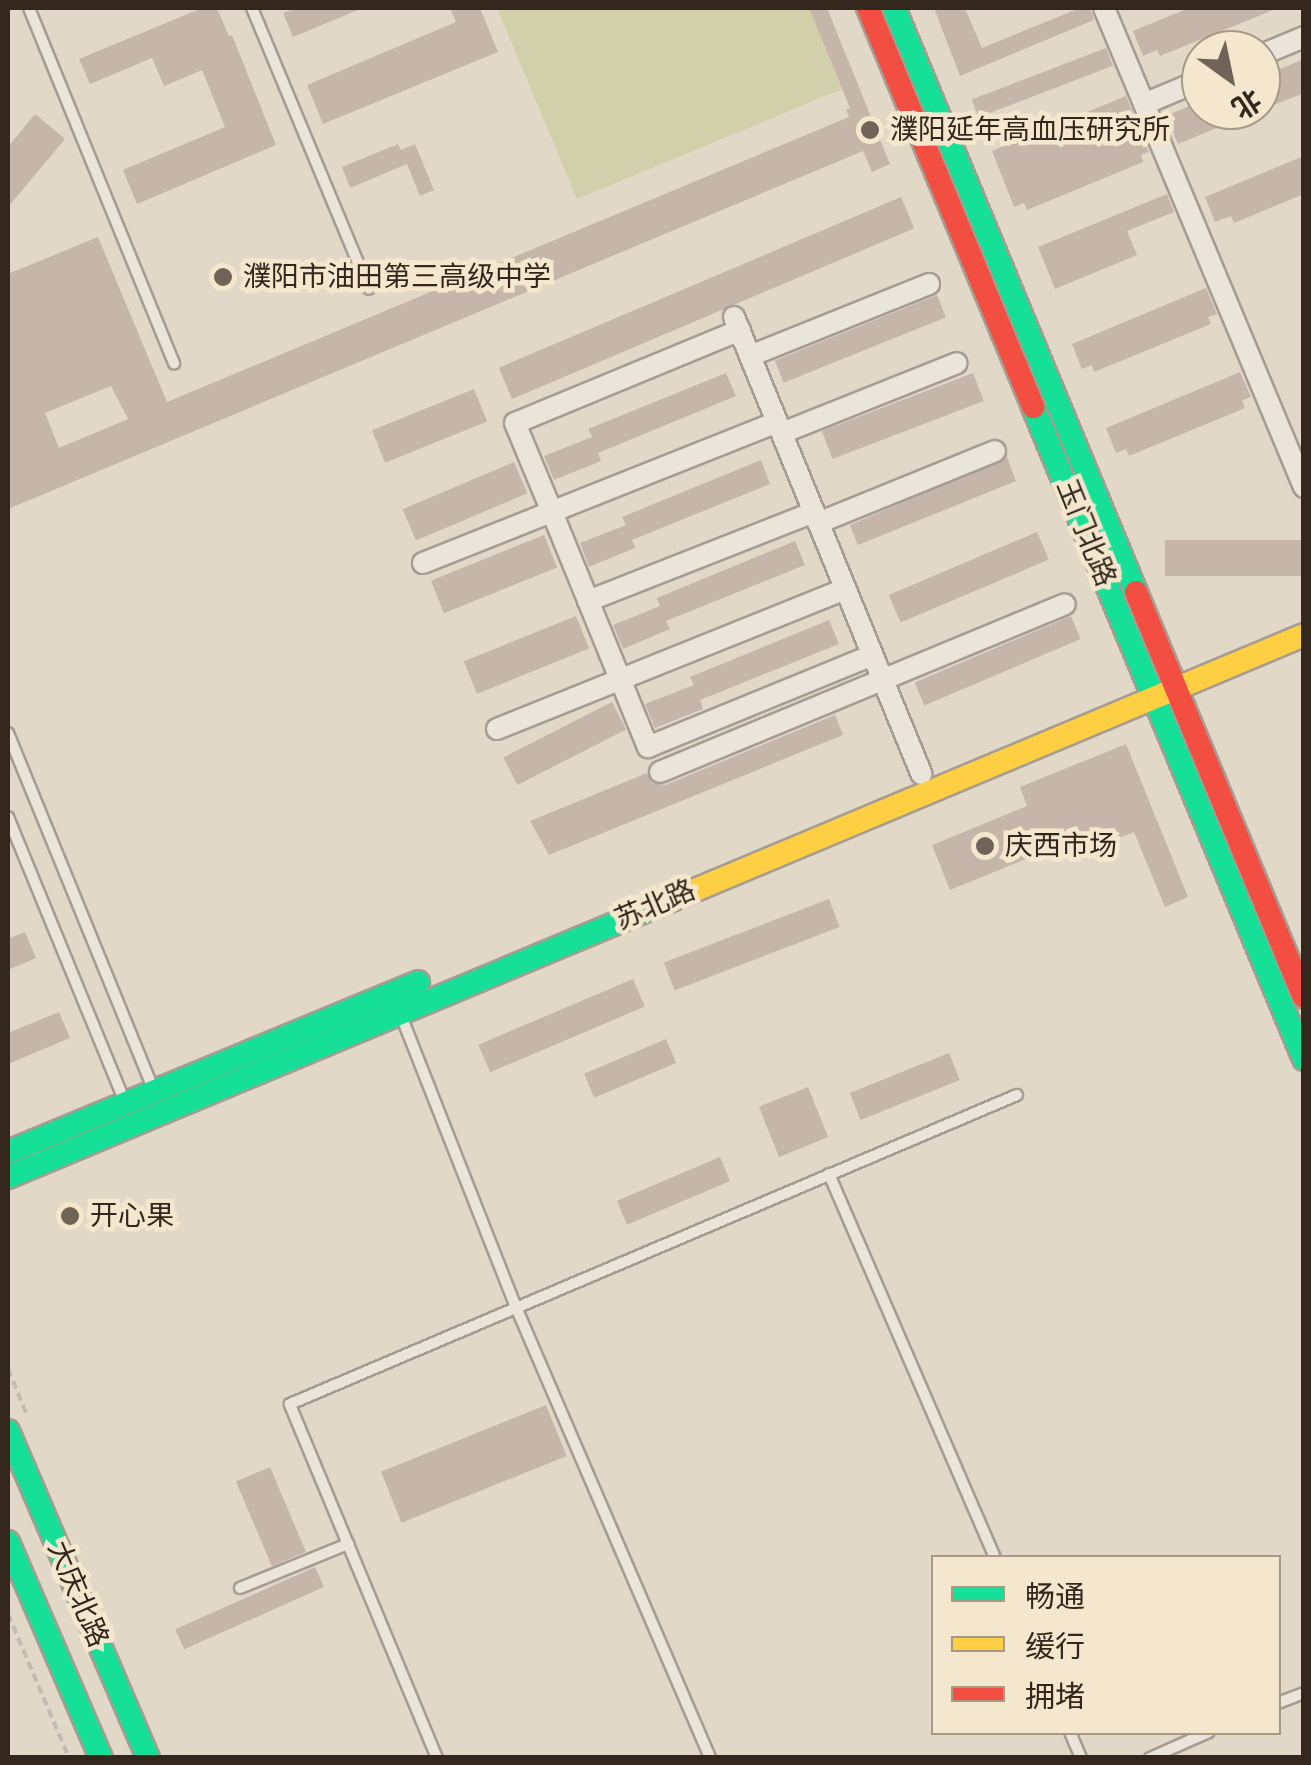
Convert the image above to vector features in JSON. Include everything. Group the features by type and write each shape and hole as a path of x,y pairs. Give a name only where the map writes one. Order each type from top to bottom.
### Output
{"street":[{"name":"玉门北路","path":"868,8 1161,684 1304,997"},
{"name":"玉门北路","path":"894,8 1161,684 1304,1059"},
{"path":"1104,8 1304,487"},
{"path":"1144,104 1181,88"},
{"path":"750,356 929,284"},
{"path":"872,655 648,747 516,422 737,323 921,774"},
{"path":"423,563 957,363"},
{"path":"588,601 995,451"},
{"path":"496,729 846,589"},
{"path":"660,772 1066,604"},
{"name":"苏北路","path":"8,1178 1161,684 1304,616"},
{"name":"苏北路","path":"8,1152 921,774 1304,635"},
{"name":"大庆北路","path":"8,1431 148,1758"},
{"name":"大庆北路","path":"8,1542 101,1758"}],"lane":[{"path":"29,8 174,364"},
{"path":"252,8 369,289"},
{"path":"8,733 154,1091"},
{"path":"8,816 125,1103"},
{"path":"399,1012 516,1307 710,1758"},
{"path":"437,1758 290,1404 1017,1095"},
{"path":"829,1174 994,1555"},
{"path":"240,1588 348,1544"},
{"path":"1150,1758 1202,1735"}],"path":[{"path":"8,1614 69,1758"}],"shaded area":[{"path":"497,8 809,8 842,89 577,199"}],"building":[{"path":"202,8 217,8 229,36 232,35 276,145 137,204 123,170 225,127 202,70 164,86 152,58 90,84 79,59"},
{"path":"296,8 363,8 293,37 283,13"},
{"path":"450,8 480,8 498,52 323,124 307,85 456,22"},
{"path":"809,8 827,8 890,164 872,172 863,151 8,509 8,274 98,237 167,402 849,117 846,110 850,108","holes":["111,386 128,419 59,448 45,413"]},
{"path":"934,8 965,8 982,48 1080,8 1090,8 1094,20 960,76"},
{"path":"1189,8 1278,8 1224,30 1181,30 1181,47 1160,56 1157,50 1143,56 1133,31"},
{"path":"1106,48 1113,66 978,117 972,100"},
{"path":"1304,59 1304,93 1281,102 1281,69"},
{"path":"1126,96 1149,152 1141,155 1143,162 1027,210 1024,203 1014,207 992,151"},
{"path":"1181,110 1181,130 1212,130 1178,144 1166,116"},
{"path":"35,114 65,139 8,207 8,147"},
{"path":"398,144 401,150 415,144 434,190 420,196 407,164 350,188 342,167"},
{"path":"1304,156 1304,194 1234,223 1231,216 1215,222 1205,197"},
{"path":"1167,194 1174,212 1127,231 1137,255 1055,289 1038,247"},
{"path":"901,197 914,228 512,399 499,368"},
{"path":"1206,288 1217,314 1208,317 1211,324 1094,372 1092,365 1082,369 1072,344"},
{"path":"937,295 946,317 784,383 775,361"},
{"path":"1240,372 1251,397 1242,400 1245,408 1129,456 1126,449 1116,453 1106,428"},
{"path":"726,373 736,396 598,453 601,461 554,480 544,456 592,437 588,429"},
{"path":"973,373 984,401 833,459 822,431"},
{"path":"474,389 487,421 385,463 372,430"},
{"path":"1007,457 1016,481 858,545 850,525"},
{"path":"761,460 770,484 632,540 635,548 589,567 580,543 626,525 622,517"},
{"path":"514,462 527,493 416,541 403,509"},
{"path":"1037,532 1049,560 901,623 889,595"},
{"path":"544,535 557,567 444,613 431,581"},
{"path":"1165,540 1304,540 1304,576 1165,576"},
{"path":"795,541 805,565 666,621 670,629 623,649 613,625 660,606 657,598"},
{"path":"576,616 589,648 477,694 464,661"},
{"path":"1071,616 1081,639 924,705 915,682"},
{"path":"829,620 839,644 700,700 703,709 655,728 645,704 694,685 690,677"},
{"path":"612,702 626,730 517,785 503,757"},
{"path":"835,715 843,735 549,855 530,821 647,773 652,783 665,785"},
{"path":"1126,744 1188,897 1165,907 1134,832 1071,857 1065,843 950,890 932,845 1027,806 1020,787"},
{"path":"829,899 840,927 675,990 664,962"},
{"path":"25,932 36,958 8,970 8,939"},
{"path":"633,979 645,1007 490,1072 478,1045"},
{"path":"59,1012 70,1038 8,1064 8,1033"},
{"path":"666,1039 676,1063 594,1098 584,1074"},
{"path":"949,1053 960,1080 861,1120 850,1093"},
{"path":"808,1087 828,1137 779,1157 759,1107"},
{"path":"720,1157 730,1181 627,1225 617,1201"},
{"path":"546,1405 567,1456 402,1523 381,1472"},
{"path":"270,1467 306,1552 272,1566 236,1481"},
{"path":"315,1567 324,1587 184,1649 175,1629"}],"traffic: fast":[{"path":"894,8 1136,592"},
{"path":"1033,407 1304,1059"},
{"path":"8,1177 669,901"},
{"path":"8,1152 418,982"},
{"path":"8,1431 148,1758"},
{"path":"8,1542 101,1758"}],"traffic: slow":[{"path":"669,901 1304,635"}],"traffic: jam":[{"path":"868,8 1033,407"},
{"path":"1136,592 1304,997"}],"place":[{"name":"濮阳延年高血压研究所","path":"870,130"},
{"name":"濮阳市油田第三高级中学","path":"223,277"},
{"name":"庆西市场","path":"985,846"},
{"name":"开心果","path":"70,1216"}]}
